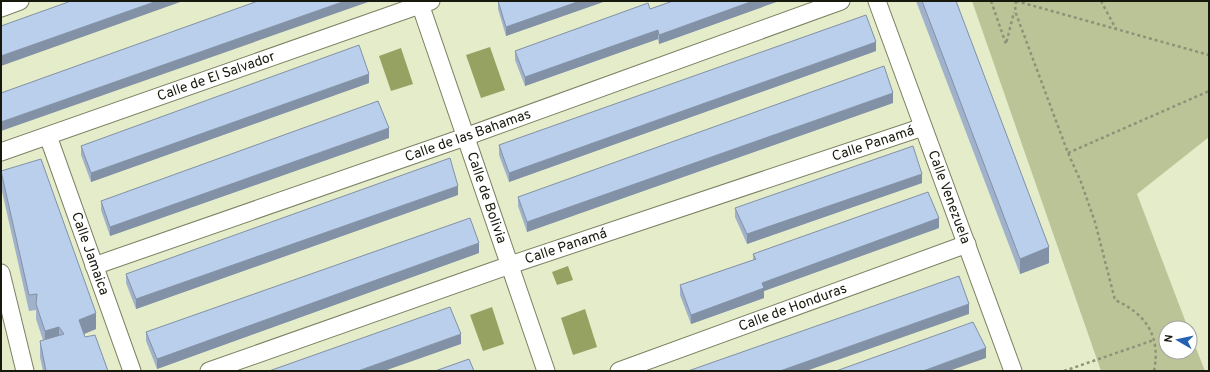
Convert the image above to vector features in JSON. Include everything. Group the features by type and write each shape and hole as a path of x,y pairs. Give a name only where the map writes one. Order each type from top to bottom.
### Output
{"street":[{"path":"1,8 20,1"},
{"name":"Calle de las Bahamas","path":"94,266 465,137 841,1"},
{"name":"Calle Venezuela","path":"877,1 1013,371"},
{"name":"Calle de Bolivia","path":"423,2 465,137 546,371"},
{"name":"Calle de El Salvador","path":"1,152 423,2"},
{"name":"Calle Panamá","path":"210,371 510,265 923,126"},
{"name":"Calle Jamaica","path":"48,136 132,371"},
{"name":"Calle de Honduras","path":"619,371 967,244"},
{"path":"1,273 25,371"}],"path":[{"path":"991,1 1006,44 1015,11 1016,1 1209,55"},
{"path":"1102,1 1116,29"},
{"path":"1015,11 1095,222 1115,300 1132,307 1147,322 1154,340 1154,371"},
{"path":"1068,153 1209,91"},
{"path":"1064,371 1154,340"}],"shaded area":[{"path":"972,1 1209,1 1209,137 1137,194 1185,320 1158,320 1158,360 1198,360 1198,353 1205,371 1101,371"},
{"path":"490,47 505,90 481,98 466,55"},
{"path":"401,48 413,84 391,91 379,56"},
{"path":"568,266 573,280 557,285 552,272"},
{"path":"492,307 504,344 483,351 470,315"},
{"path":"585,309 597,347 573,355 561,318"}],"building":[{"path":"71,1 157,1 1,56 1,26"},
{"path":"258,1 345,1 1,122 1,93"},
{"path":"498,1 580,1 506,27"},
{"path":"673,1 753,1 659,35 658,30 525,77 515,51 648,3 650,9"},
{"path":"922,1 956,1 1049,247 1020,259"},
{"path":"866,15 876,42 509,173 499,145"},
{"path":"359,45 369,74 91,173 81,146"},
{"path":"884,66 893,93 527,222 518,197"},
{"path":"378,101 389,128 110,227 101,201"},
{"path":"913,146 922,174 747,234 735,208"},
{"path":"450,158 458,186 136,299 126,274"},
{"path":"41,159 96,313 79,320 85,337 95,335 108,371 46,371 40,341 64,334 59,327 45,331 36,304 37,294 29,295 1,171"},
{"path":"928,192 939,218 762,283 764,288 691,315 680,285 756,259 753,254"},
{"path":"470,218 479,243 157,359 146,332"},
{"path":"959,276 969,304 780,371 688,371"},
{"path":"450,307 461,334 358,371 269,371"},
{"path":"973,322 986,348 923,371 836,371"},
{"path":"469,359 474,371 435,371"}]}
